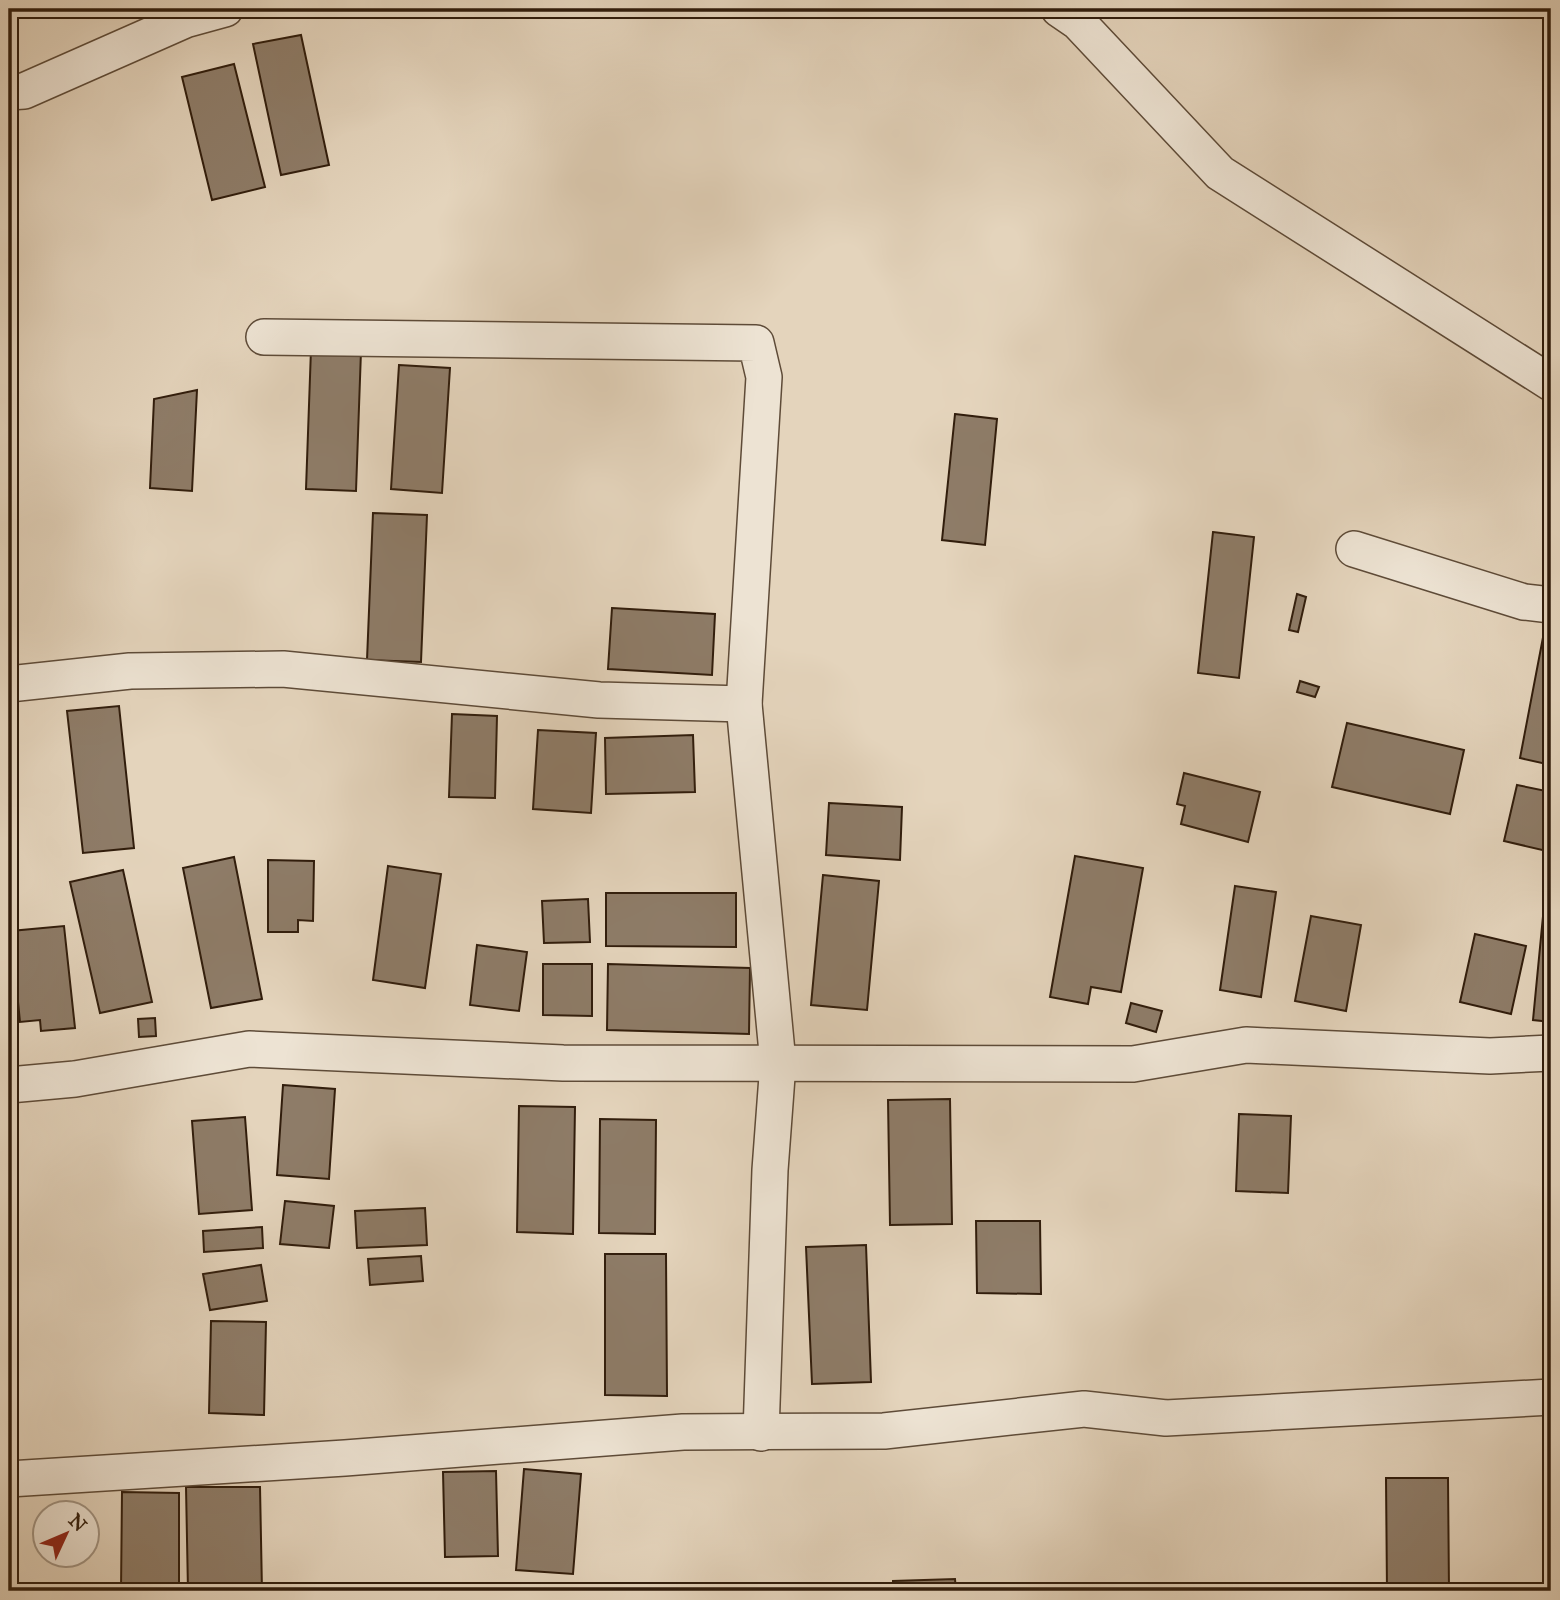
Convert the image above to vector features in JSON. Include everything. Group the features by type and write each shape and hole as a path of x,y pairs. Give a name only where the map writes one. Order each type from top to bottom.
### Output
{"street":[{"path":"9,92 24,91 186,20 225,9"},
{"path":"1059,9 1078,22 1220,173 1551,383"},
{"path":"264,337 756,343 764,377 744,704 778,1063 770,1170 761,1433"},
{"path":"1354,549 1524,602 1551,605"},
{"path":"9,684 130,671 283,669 599,700 744,704"},
{"path":"9,1086 75,1079 249,1048 564,1063 1133,1064 1247,1045 1490,1056 1551,1053"},
{"path":"9,1479 345,1458 684,1432 884,1431 1084,1409 1166,1418 1551,1397"}],"building":[{"path":"301,35 329,165 281,175 253,44"},
{"path":"234,64 265,187 212,200 182,77"},
{"path":"311,349 361,351 356,491 306,489"},
{"path":"399,365 450,368 442,493 391,489"},
{"path":"197,390 192,491 150,488 154,399"},
{"path":"955,414 997,419 985,545 942,540"},
{"path":"373,513 427,515 421,662 367,660"},
{"path":"1213,532 1254,537 1239,678 1198,673"},
{"path":"1297,594 1306,597 1298,632 1289,630"},
{"path":"612,608 715,614 712,675 608,669"},
{"path":"1545,627 1551,628 1551,765 1520,758"},
{"path":"1300,681 1319,687 1315,697 1297,692"},
{"path":"119,706 134,848 83,853 67,711"},
{"path":"452,714 497,716 495,798 449,797"},
{"path":"1347,723 1464,750 1450,814 1332,787"},
{"path":"538,730 596,733 591,813 533,809"},
{"path":"693,735 695,792 606,794 605,738"},
{"path":"1184,773 1260,792 1248,842 1181,824 1185,806 1177,804"},
{"path":"1517,785 1551,792 1551,852 1504,841"},
{"path":"829,803 902,807 900,860 826,855"},
{"path":"1075,856 1143,868 1121,992 1091,987 1088,1004 1050,997"},
{"path":"234,857 262,999 211,1008 183,868"},
{"path":"268,860 314,861 313,921 298,920 298,932 268,932"},
{"path":"388,866 441,874 425,988 373,980"},
{"path":"123,870 152,1002 100,1013 70,882"},
{"path":"823,875 879,881 867,1010 811,1005"},
{"path":"1235,886 1276,892 1261,997 1220,990"},
{"path":"606,893 736,893 736,947 606,946"},
{"path":"588,899 590,942 544,943 542,901"},
{"path":"1544,906 1551,906 1551,1022 1533,1020"},
{"path":"1311,916 1361,925 1346,1011 1295,1001"},
{"path":"64,926 75,1028 41,1031 40,1020 20,1022 11,931"},
{"path":"1475,934 1526,946 1511,1014 1460,1002"},
{"path":"477,945 527,952 519,1011 470,1005"},
{"path":"543,964 592,964 592,1016 543,1015"},
{"path":"608,964 750,968 749,1034 607,1030"},
{"path":"1131,1003 1162,1011 1156,1032 1126,1023"},
{"path":"155,1018 156,1036 139,1037 138,1019"},
{"path":"283,1085 335,1089 329,1179 277,1175"},
{"path":"950,1099 952,1224 890,1225 888,1100"},
{"path":"519,1106 575,1107 573,1234 517,1232"},
{"path":"1239,1114 1291,1116 1288,1193 1236,1191"},
{"path":"245,1117 252,1210 199,1214 192,1121"},
{"path":"600,1119 656,1120 655,1234 599,1233"},
{"path":"285,1201 334,1206 329,1248 280,1244"},
{"path":"425,1208 427,1245 357,1248 355,1211"},
{"path":"976,1221 1040,1221 1041,1294 977,1293"},
{"path":"262,1227 263,1248 204,1252 203,1231"},
{"path":"866,1245 871,1382 812,1384 806,1247"},
{"path":"605,1254 666,1254 667,1396 605,1395"},
{"path":"421,1256 423,1281 370,1285 368,1259"},
{"path":"261,1265 267,1301 210,1310 203,1274"},
{"path":"211,1321 266,1322 264,1415 209,1413"},
{"path":"524,1469 581,1474 573,1574 516,1570"},
{"path":"496,1471 498,1556 445,1557 443,1472"},
{"path":"1386,1478 1448,1478 1449,1591 1387,1591"},
{"path":"186,1487 260,1487 262,1591 188,1591"},
{"path":"122,1492 179,1493 179,1591 121,1591"},
{"path":"955,1579 956,1591 893,1591 893,1581"}]}
